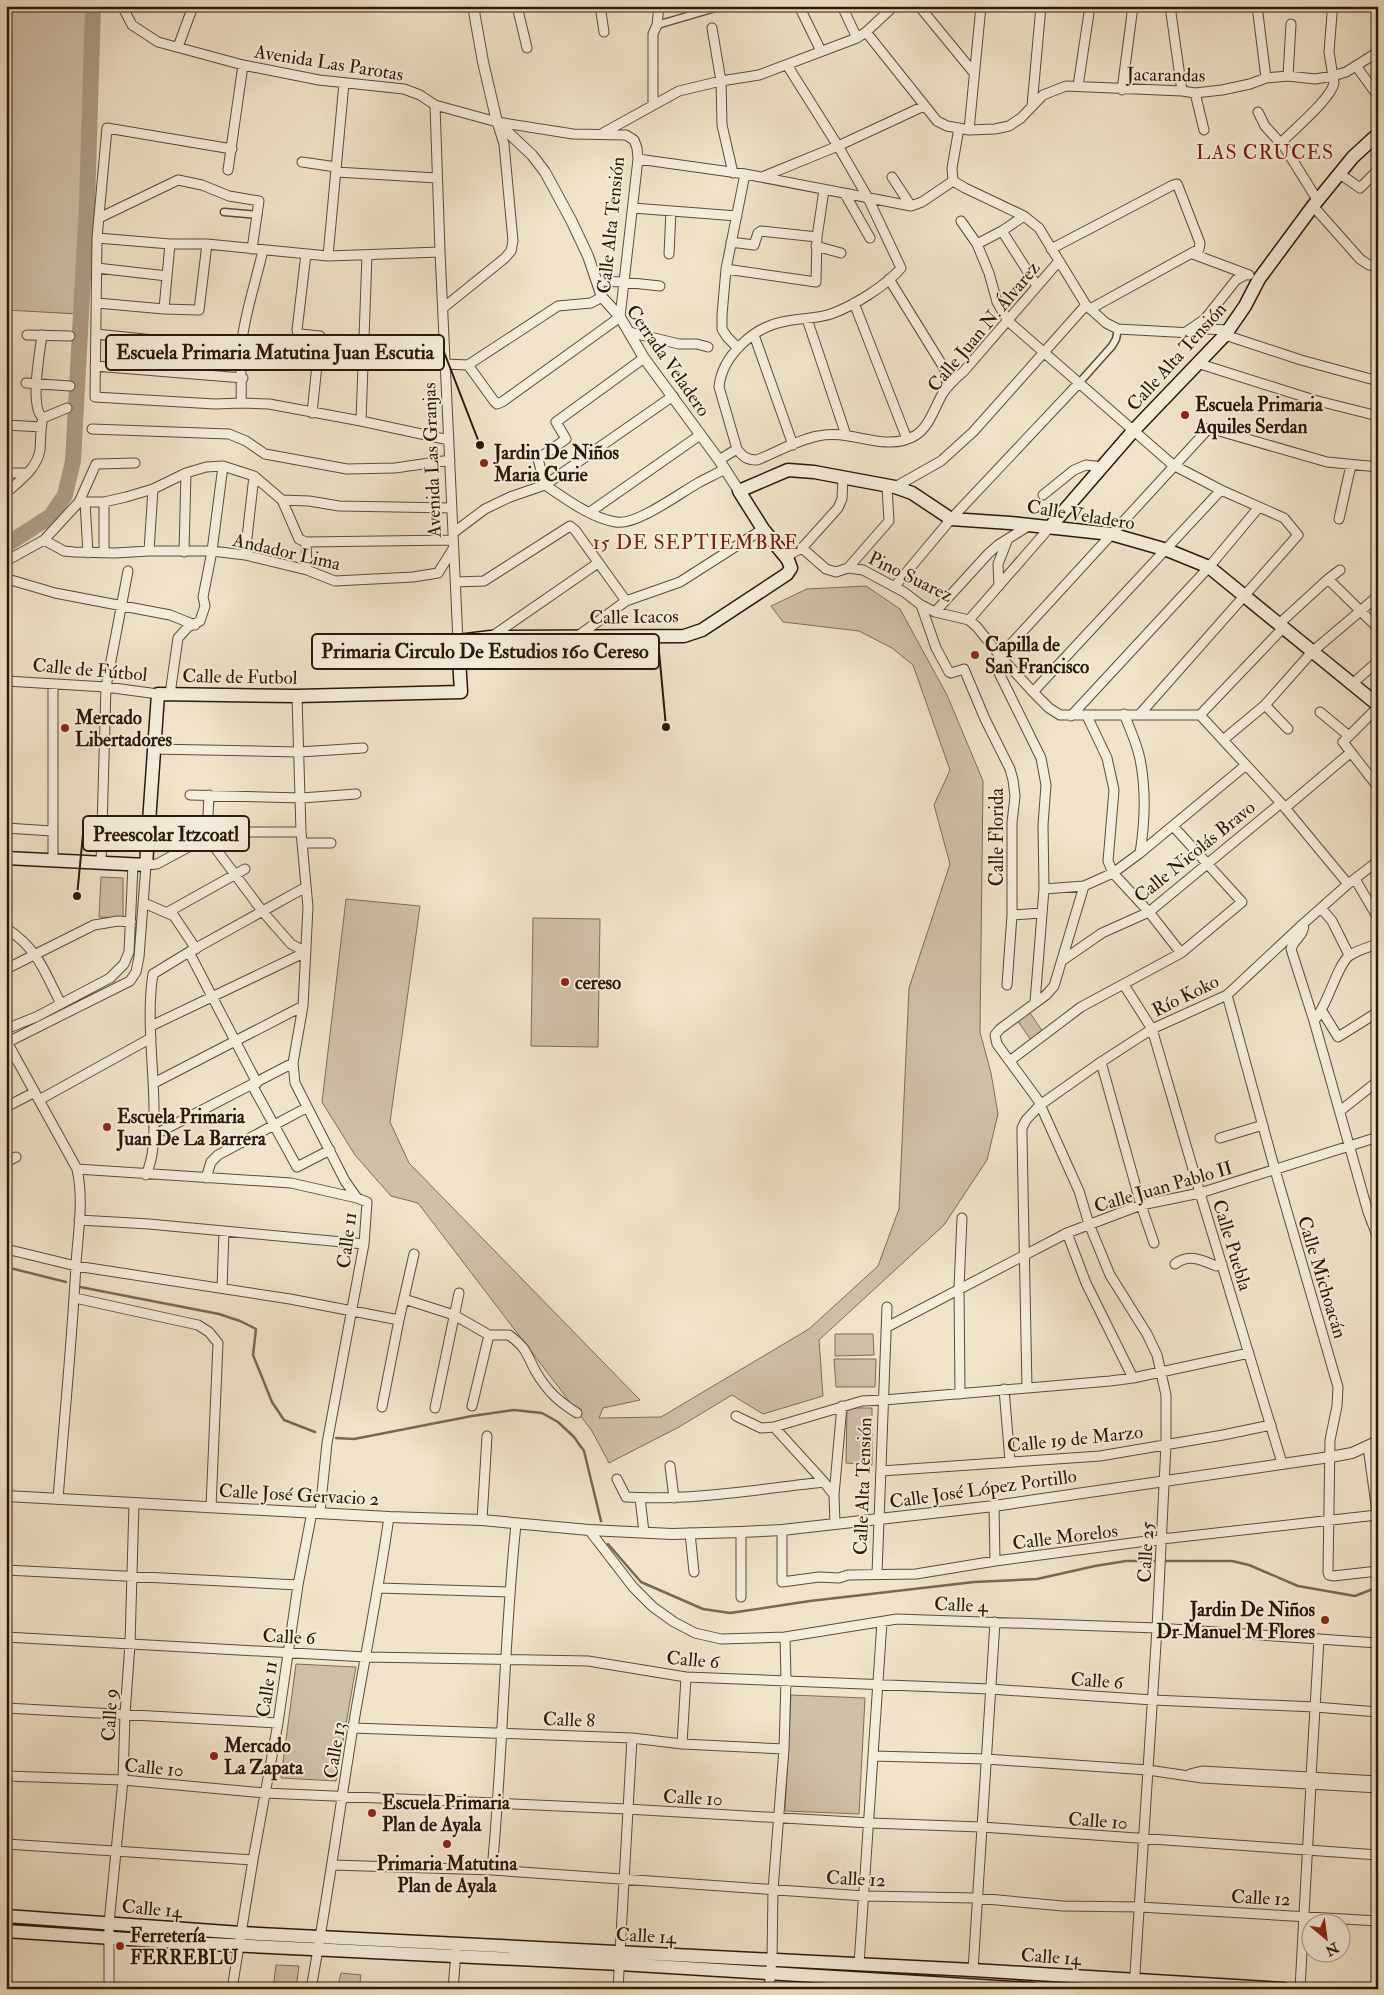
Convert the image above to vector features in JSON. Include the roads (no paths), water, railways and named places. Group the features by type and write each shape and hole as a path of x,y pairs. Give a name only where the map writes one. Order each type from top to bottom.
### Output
{"main road":[{"name":"Calle Alta Tensión","path":"1050,527 1134,430 1226,333 1245,306 1253,276 1353,157 1378,134"},
{"name":"Calle Veladero","path":"737,487 788,470 814,472 912,493 951,519 1110,534 1167,550 1209,567 1246,595 1378,706"},
{"path":"737,487 763,528 788,562"},
{"name":"Calle Icacos","path":"458,641 491,637 684,636 702,630 788,574 788,562"},
{"name":"Avenida Las Granjas","path":"458,641 460,692"},
{"name":"Calle de Futbol","path":"164,694 297,696 460,692"},
{"path":"6,858 140,864 149,826 153,749 164,694"},
{"name":"Calle 14","path":"6,1916 109,1923 240,1939"},
{"name":"Calle 14","path":"6,1931 110,1938 240,1939 772,1966 859,1964 973,1970 1135,1984 1284,1989"},
{"name":"Calle 14","path":"772,1966 859,1984 1032,1989"}],"street":[{"name":"Avenida Las Parotas","path":"122,6 132,25 158,42 243,65 319,80 404,89 420,95 436,105 497,122 574,134 603,133"},
{"path":"178,47 193,6"},
{"path":"443,308 505,258 510,251 513,241 504,144 480,49 473,6"},
{"path":"517,6 527,48"},
{"path":"600,6 604,32"},
{"path":"653,104 653,34 657,25 660,6"},
{"path":"657,25 722,6"},
{"path":"799,6 821,51"},
{"path":"842,6 857,38"},
{"path":"603,133 679,91 759,74 857,38 894,6"},
{"path":"919,6 974,72"},
{"path":"969,130 981,6"},
{"path":"1032,106 1041,6"},
{"path":"1078,86 1090,6"},
{"path":"1122,90 1133,6"},
{"path":"1170,6 1182,91"},
{"path":"1257,6 1266,78"},
{"path":"1281,142 1327,97 1333,88 1329,52 1331,6"},
{"path":"1288,76 1291,24"},
{"path":"712,28 721,81 722,126 733,172"},
{"name":"Jacarandas","path":"866,32 937,120 947,126 969,130 995,129 1009,126 1021,118 1043,95 1066,86 1122,90 1182,91 1195,94 1250,84 1266,78 1288,76 1315,79 1333,76 1356,66 1378,52"},
{"path":"228,170 243,65"},
{"path":"787,65 868,198 901,264 899,270 889,280 854,303 830,314 782,322 765,327 738,348 727,364 720,379 719,387 736,449 742,456 748,460 757,460 818,436 846,435 895,443 907,439 854,303"},
{"path":"1356,66 1378,96"},
{"path":"328,256 342,83"},
{"path":"1195,94 1204,130"},
{"name":"Avenida Las Granjas","path":"436,105 440,252 458,641"},
{"path":"762,177 838,146 924,106"},
{"path":"1258,112 1265,126 1281,142 1316,203 1360,259 1369,265 1378,266"},
{"name":"Cerrada Veladero","path":"497,122 532,155 545,172 571,220 602,297 620,317 644,358 737,487"},
{"path":"232,150 108,128 97,238 94,397 215,404 269,404 449,440"},
{"path":"953,181 952,168 959,128"},
{"name":"Calle Alta Tensión","path":"603,133 626,135 634,140 637,148 638,159 620,317"},
{"path":"638,159 745,174 911,206 922,202 953,181"},
{"path":"302,162 336,170 438,178"},
{"path":"1340,174 1360,188 1378,170"},
{"path":"738,348 726,337 722,329 726,269 745,174"},
{"path":"892,177 911,206"},
{"path":"99,218 178,180 202,185 229,196 259,201 252,249"},
{"path":"953,181 1024,216 1039,228 1088,307 1106,323 1118,330 1192,333 1206,329 1226,333 1301,360 1378,381"},
{"path":"848,568 889,521 891,487 941,462 973,432 1088,307 1196,252 1200,244 1177,184 1051,249"},
{"path":"726,269 816,282 817,242 824,190"},
{"path":"845,194 870,238"},
{"path":"632,208 737,216"},
{"path":"669,254 671,211"},
{"path":"224,212 258,215"},
{"path":"977,244 1002,231 1024,216"},
{"path":"961,221 977,244 989,273 997,302 1008,321 1173,465 1221,490 1284,518 1298,535 1140,714"},
{"path":"731,242 754,245 758,233 762,231 817,242 841,253"},
{"path":"1002,231 1037,286"},
{"path":"97,238 170,244 207,244 328,256 440,252"},
{"path":"164,309 170,244"},
{"path":"97,303 199,310 207,244"},
{"path":"241,403 243,378 241,349 263,250"},
{"path":"1196,252 1253,276"},
{"path":"306,254 298,334 320,336 312,413"},
{"path":"360,421 367,255"},
{"name":"Calle Juan N. Álvarez","path":"907,439 924,428 952,381 964,371 1059,261"},
{"path":"97,268 167,276"},
{"path":"1185,333 1205,319 1236,280 1253,276"},
{"path":"889,280 952,381"},
{"path":"597,281 660,286"},
{"path":"445,364 468,365 558,306 591,303 602,297"},
{"path":"468,365 497,404 620,317"},
{"path":"807,319 846,435"},
{"path":"895,586 951,519 1112,346 1118,330"},
{"path":"629,332 679,344 697,344 708,347"},
{"path":"28,334 70,336"},
{"path":"96,334 210,344 241,349"},
{"path":"6,493 28,474 40,451 42,422 38,410 36,384 42,335"},
{"path":"754,335 793,445"},
{"path":"644,358 556,422 566,439 538,459 545,486 590,512 618,523 655,509 697,483 726,470"},
{"path":"1197,363 1314,400 1378,416"},
{"path":"95,366 243,378"},
{"path":"26,383 70,386"},
{"path":"82,502 104,502 153,489 186,473 206,466 223,466 254,476 282,500 299,539 306,542 453,536 485,509 510,497 545,486 673,396"},
{"path":"6,426 42,422 67,408"},
{"path":"1035,1002 1044,889 1043,825 1045,772 1041,758 998,673 1000,656 1208,428 1326,462 1378,467"},
{"path":"92,429 229,434 246,441 265,454 347,469 395,468 450,460"},
{"path":"590,512 700,435"},
{"path":"719,460 736,449"},
{"path":"6,561 44,540 82,502 96,464 135,463"},
{"path":"1043,495 1074,470 1086,465 1102,467"},
{"path":"1339,519 1351,465"},
{"path":"164,694 178,638 188,627 200,621 205,606 203,597 211,558 223,466"},
{"path":"6,473 28,474"},
{"path":"184,552 186,473"},
{"path":"245,555 254,476"},
{"path":"788,562 838,508 842,499 843,478"},
{"path":"149,551 153,489"},
{"path":"1032,692 1167,550 1221,490"},
{"path":"282,500 309,501 339,506 452,508"},
{"path":"82,502 88,553"},
{"path":"104,502 104,552"},
{"path":"1071,716 1209,567 1259,507"},
{"path":"935,612 988,554 998,545 1030,525"},
{"path":"456,578 484,582 570,526 575,530 626,601"},
{"path":"969,620 1050,527"},
{"path":"578,636 626,601 680,582 763,528"},
{"name":"Andador Lima","path":"44,540 64,551 88,553 184,552 211,558 245,555 307,570 335,581 438,573 453,553"},
{"path":"999,586 998,564 1007,541"},
{"path":"306,542 307,570"},
{"name":"Pino Suarez","path":"802,548 826,569 836,572 848,568 863,570 895,586 921,605 935,612 969,620 978,627 1000,656 1032,692 1049,708 1060,715 1200,715"},
{"path":"491,637 598,563"},
{"path":"1340,570 1328,579 1281,626 1200,715 1352,881 1378,918"},
{"path":"101,862 106,687 120,605 128,571"},
{"path":"1328,579 1378,628"},
{"path":"11,580 55,593 170,614 195,625"},
{"path":"1224,740 1265,706 1312,652 1378,596"},
{"name":"Calle Florida","path":"921,605 936,648 951,674 964,669 985,719 1010,769 1015,796 1012,823 1012,915 1007,984"},
{"path":"1351,685 1378,661"},
{"name":"Calle de Fútbol","path":"6,681 106,687 164,694"},
{"path":"53,684 53,861"},
{"path":"297,696 301,832 308,907 303,1006 293,1063 295,1083 306,1108 345,1181 357,1198"},
{"path":"1265,706 1288,729"},
{"path":"1346,739 1378,706"},
{"path":"1320,712 1346,739 1350,753 1378,787"},
{"path":"1124,714 1140,758 1144,786 1143,833 1140,853"},
{"path":"1088,716 1107,758 1114,790 1108,861 1113,873 1149,912 1181,954"},
{"path":"153,749 299,752 363,748"},
{"name":"Calle Nicolás Bravo","path":"1062,960 1102,933 1149,912 1206,863 1350,753"},
{"path":"1044,889 1084,886 1113,873 1246,765"},
{"path":"190,795 301,798 356,794"},
{"path":"209,795 208,834 235,875 263,912 291,944 306,952"},
{"path":"149,826 208,834 301,832"},
{"path":"1011,1060 1081,1007 1181,954 1242,902 1173,826"},
{"path":"6,828 52,831"},
{"path":"140,864 157,864 208,834"},
{"path":"302,842 331,843"},
{"name":"Río Koko","path":"1027,1388 1022,1128 1026,1120 1040,1105 1101,1062 1152,1030 1228,995 1304,923 1352,881 1378,862"},
{"path":"58,1499 75,1298 79,1220 82,1202 77,1170 7,1042 130,981 136,972 139,957 144,902 140,864"},
{"path":"6,1029 36,1017 110,978 121,967 129,952 131,922 140,864"},
{"path":"168,912 245,869"},
{"path":"1035,1002 1046,995 1054,986 1084,886"},
{"path":"146,1175 154,1153 154,1083 151,1038 153,974 192,950 306,887"},
{"path":"144,902 168,912 179,921 213,996 236,1040 274,1127 297,1167 330,1150"},
{"path":"1321,908 1332,921 1349,956"},
{"path":"1012,915 1042,913"},
{"path":"6,969 94,925 118,921 131,922"},
{"path":"1304,923 1303,933 1291,948 1314,1021 1368,1212 1378,1238"},
{"path":"6,928 26,943 36,954 61,1004"},
{"path":"1314,1021 1322,1011 1342,963 1349,956 1378,944"},
{"path":"151,1026 306,952"},
{"name":"Calle Puebla","path":"1124,985 1152,1030 1282,1463"},
{"name":"Calle Michoacán","path":"1228,995 1262,1125 1338,1387 1337,1406 1330,1440 1329,1575 1378,1571"},
{"name":"Calle 25","path":"1035,1002 1000,1029 995,1035 997,1044 1030,1086 1040,1105 1079,1191 1089,1224 1110,1275 1147,1334 1157,1355 1166,1395 1162,1539 1135,1984"},
{"path":"154,1083 303,1006"},
{"path":"1322,1011 1338,1037 1378,1012"},
{"path":"6,1108 37,1096 151,1038"},
{"path":"1101,1062 1154,1242"},
{"path":"154,1134 293,1063"},
{"path":"1340,1111 1378,1081"},
{"path":"206,1178 211,1162 218,1155 274,1127 306,1108"},
{"path":"1220,1138 1262,1125"},
{"name":"Calle Juan Pablo II","path":"886,1327 1067,1233 1089,1224 1142,1205 1200,1193 1378,1137"},
{"path":"6,1162 16,1157"},
{"name":"Calle 11","path":"77,1170 291,1183 367,1202 364,1244 316,1512 298,1585 278,1723 232,1989"},
{"path":"1368,1212 1378,1209"},
{"path":"960,1394 959,1288 962,1218"},
{"path":"79,1220 364,1244"},
{"path":"222,1288 224,1231"},
{"path":"1067,1233 1086,1283 1133,1378"},
{"path":"6,1249 76,1266 222,1288 399,1320"},
{"path":"382,1407 414,1254"},
{"path":"1176,1264 1189,1258 1197,1258 1216,1266 1222,1264"},
{"path":"436,1408 459,1293"},
{"path":"75,1298 198,1325 209,1332 218,1343 211,1507"},
{"path":"404,1298 454,1315 489,1335 509,1335 517,1340 527,1351 536,1371 556,1400 577,1413"},
{"name":"Calle Alta Tensión","path":"877,1574 887,1307"},
{"path":"472,1406 489,1335"},
{"path":"884,1400 1133,1378 1249,1353"},
{"path":"1004,1389 1010,1460"},
{"name":"Calle Alta Tensión","path":"736,1416 761,1428 774,1427 862,1401 884,1400"},
{"name":"Calle Alta Tensión","path":"835,1524 834,1495 842,1406"},
{"name":"Calle 19 de Marzo","path":"881,1471 1010,1460 1100,1456 1272,1425"},
{"path":"774,1427 834,1495"},
{"path":"482,1520 487,1436"},
{"name":"Calle José López Portillo","path":"589,1530 690,1534 782,1530 879,1520 994,1506 1330,1457 1352,1453 1378,1441"},
{"path":"1368,1447 1378,1519"},
{"path":"670,1466 674,1498"},
{"path":"618,1479 626,1497 640,1498 674,1498 824,1482"},
{"name":"Calle José Gervacio 2","path":"6,1496 389,1517 482,1520 589,1530"},
{"path":"640,1498 644,1532"},
{"name":"Calle 9","path":"109,1989 109,1923 123,1780 130,1644 134,1503"},
{"path":"994,1506 995,1561"},
{"name":"Calle Morelos","path":"782,1530 782,1582 848,1575 916,1574 995,1561 1162,1539 1377,1515"},
{"name":"Calle 13","path":"311,1989 333,1865 353,1728 379,1588 389,1517"},
{"path":"492,1870 499,1803 509,1592 516,1524"},
{"name":"Calle 4","path":"589,1530 632,1587 653,1607 674,1622 695,1633 721,1639 785,1637 897,1619 1157,1628 1378,1643"},
{"path":"741,1532 741,1597"},
{"path":"690,1534 694,1572"},
{"path":"6,1570 298,1585"},
{"path":"379,1588 509,1592"},
{"path":"859,1964 870,1824 882,1622"},
{"path":"973,1970 976,1898 995,1622"},
{"name":"Calle 6","path":"6,1637 288,1651 366,1657 588,1661 686,1677 990,1689 1378,1712"},
{"path":"769,1989 772,1966 773,1890 784,1749 785,1637"},
{"path":"1303,1912 1319,1639"},
{"path":"682,1744 686,1677"},
{"path":"6,1708 278,1723"},
{"name":"Calle 8","path":"353,1728 632,1738 682,1744 784,1749"},
{"path":"618,1989 632,1738"},
{"path":"873,1756 986,1759 1148,1770 1187,1774 1202,1778 1378,1781"},
{"name":"Calle 10","path":"6,1776 123,1780 265,1793 627,1809 870,1824 981,1827 1144,1840 1378,1854"},
{"path":"1311,1781 1378,1788"},
{"path":"6,1844 253,1860"},
{"name":"Calle 12","path":"333,1865 492,1870 864,1896 976,1898 1063,1906 1140,1907 1302,1916"},
{"name":"Calle 12","path":"1352,1919 1378,1921"},
{"path":"1300,1989 1302,1940"},
{"path":"453,1989 456,1950"}],"waterway":[{"path":"6,545 51,516 65,495 73,461 87,204 93,6"},
{"path":"6,1267 66,1282"},
{"path":"80,1287 219,1314 256,1329 253,1355 272,1402 284,1420 315,1432"},
{"path":"336,1438 354,1439 472,1416 514,1410 542,1413 558,1422 574,1437 584,1451 601,1521"},
{"path":"608,1544 641,1582 703,1609 730,1613 810,1601 974,1582 1037,1579 1126,1561 1232,1561 1249,1565 1298,1586 1355,1596 1378,1587"}],"place":[{"name":"Escuela Primaria Aquiles Serdan","path":"1185,415"},
{"name":"Escuela Primaria Matutina Juan Escutia","path":"480,445"},
{"name":"Jardin De Niños Maria Curie","path":"484,463"},
{"name":"Capilla de San Francisco","path":"975,655"},
{"name":"Primaria Circulo De Estudios 160 Cereso","path":"666,727"},
{"name":"Mercado Libertadores","path":"65,728"},
{"name":"Preescolar Itzcoatl","path":"77,896"},
{"name":"cereso","path":"565,982"},
{"name":"Escuela Primaria Juan De La Barrera","path":"107,1127"},
{"name":"Jardin De Niños Dr Manuel M Flores","path":"1325,1620"},
{"name":"Mercado La Zapata","path":"214,1756"},
{"name":"Escuela Primaria Plan de Ayala","path":"372,1813"},
{"name":"Primaria Matutina Plan de Ayala","path":"447,1844"},
{"name":"Ferretería FERREBLU","path":"120,1946"}],"district":[{"name":"LAS CRUCES","path":"1265,152"},
{"name":"15 DE SEPTIEMBRE","path":"696,542"}]}
